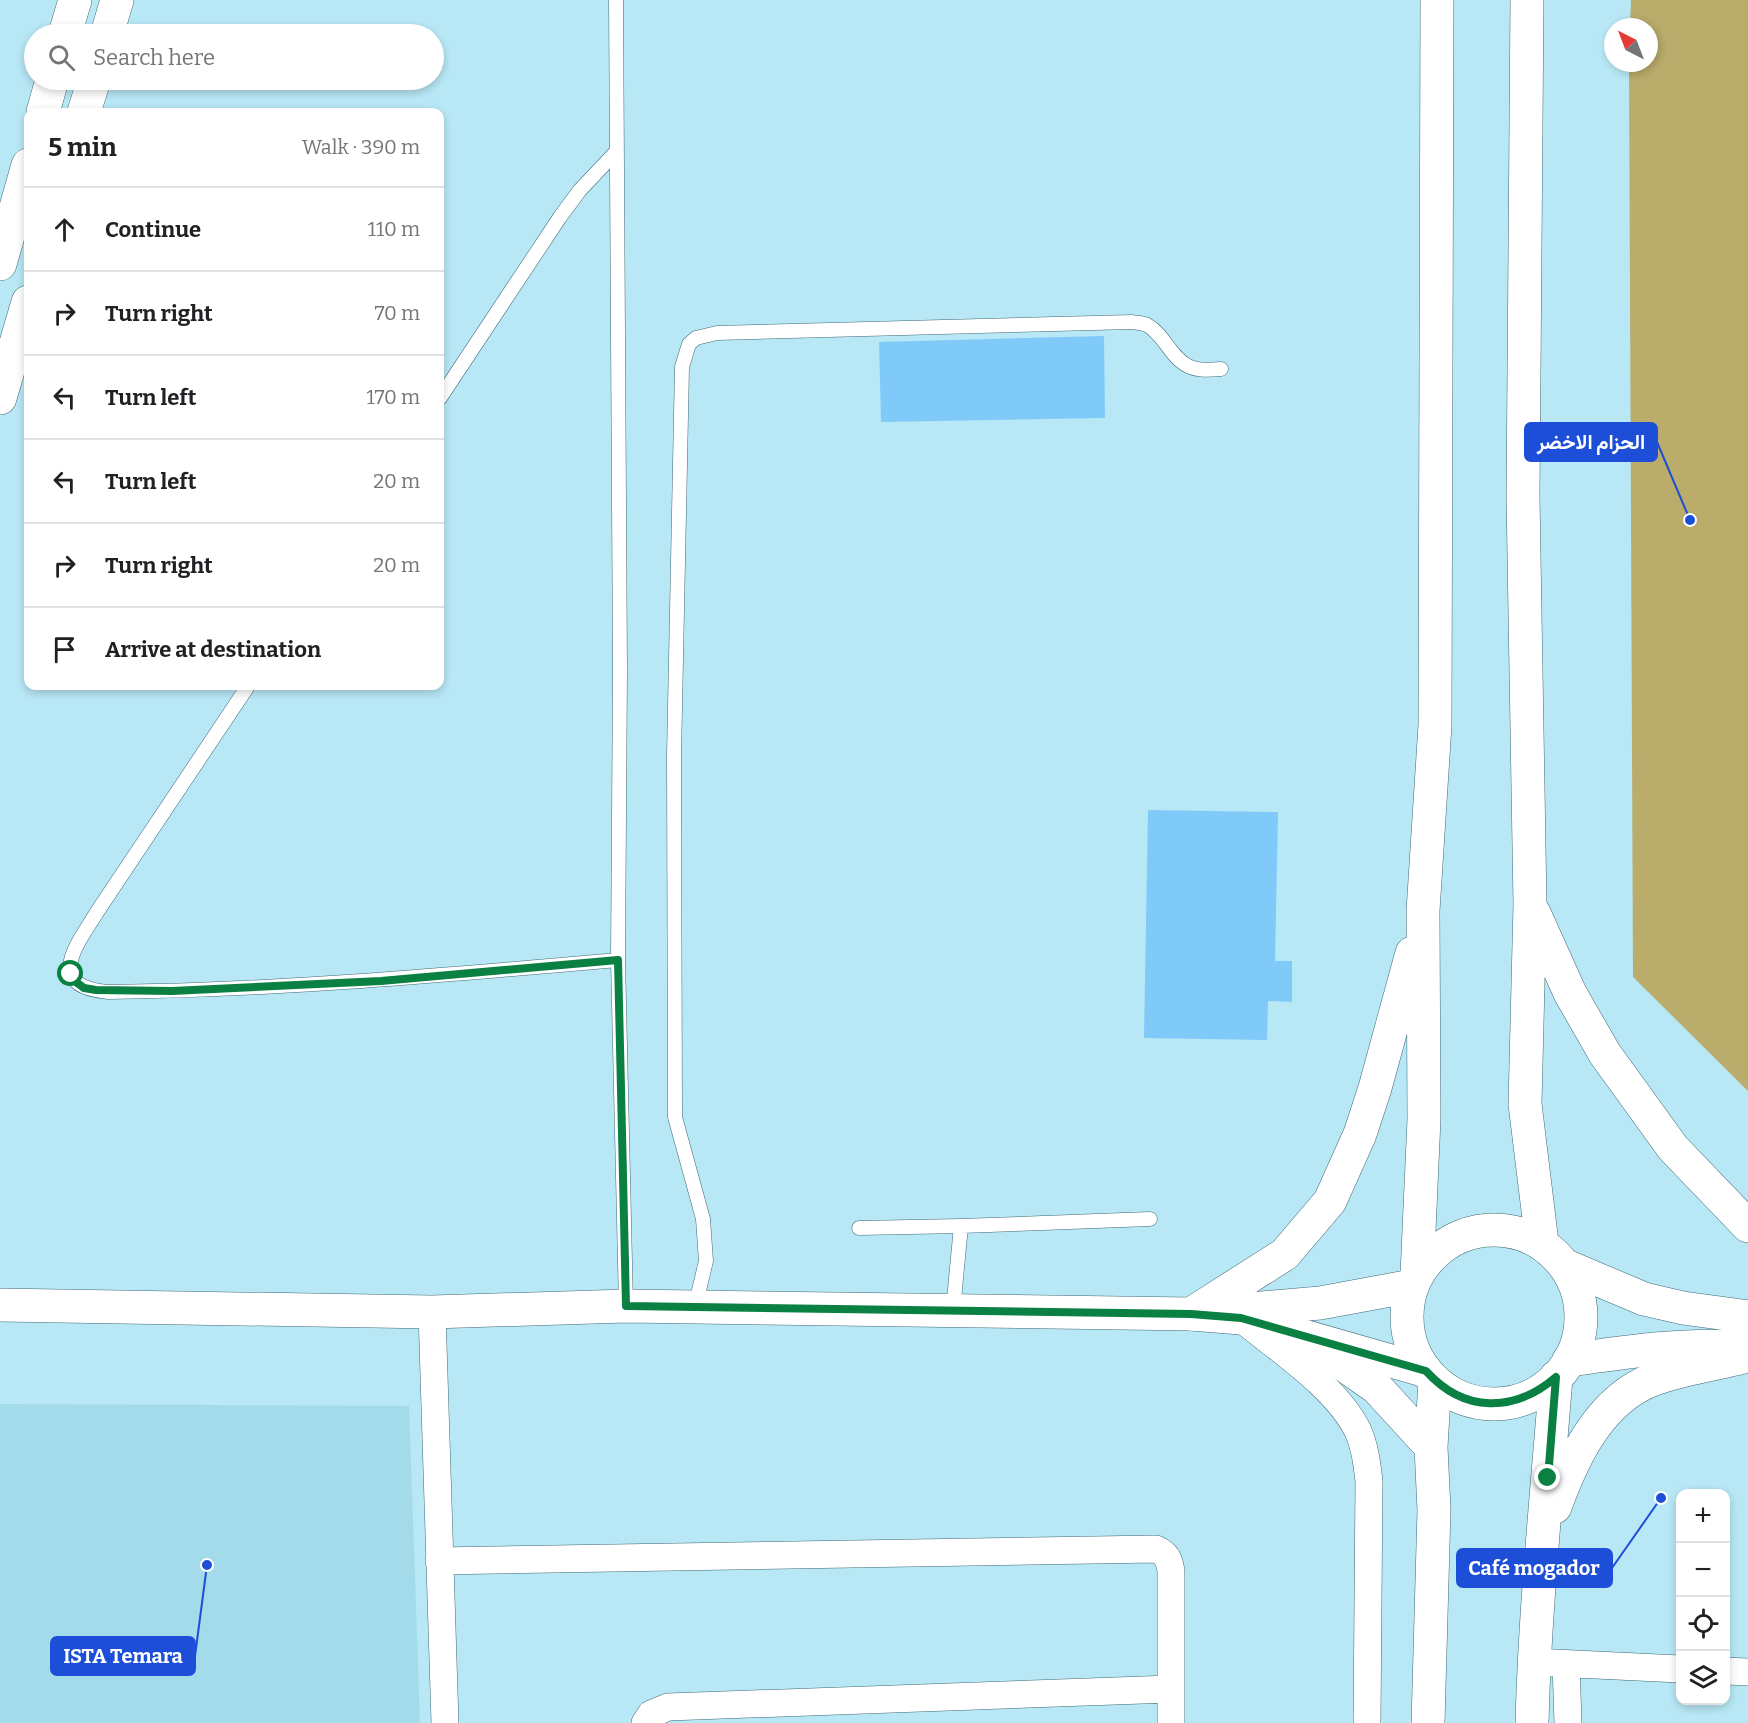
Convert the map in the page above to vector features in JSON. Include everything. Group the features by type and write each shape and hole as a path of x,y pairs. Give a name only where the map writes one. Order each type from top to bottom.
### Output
{"main road":[{"path":"68,24 75,0"},
{"path":"110,24 117,0"},
{"path":"1428,1723 1434,1510 1430,1376 1414,1352 1407,1316 1415,1281 1424,1119 1423,911 1436,724 1437,0"},
{"path":"1527,0 1523,497 1530,904 1525,1104 1542,1243"},
{"path":"44,108 49,90"},
{"path":"85,108 91,90"},
{"path":"0,264 5,230 24,176"},
{"path":"0,398 24,316"},
{"path":"1530,904 1570,993 1605,1054 1673,1148 1748,1226"},
{"path":"1191,1314 1285,1254 1330,1201 1360,1134 1375,1088 1423,911"},
{"path":"0,1305 432,1312 626,1306 1191,1314 1241,1318 1430,1376 1463,1398 1476,1402 1503,1403 1541,1390 1562,1368 1578,1340 1581,1318 1576,1286 1566,1266 1542,1243 1524,1234 1503,1229 1483,1230 1463,1235 1445,1245 1429,1259 1415,1281 1320,1303 1191,1314"},
{"path":"1566,1266 1644,1299 1683,1308 1748,1317"},
{"path":"1282,1330 1344,1365 1377,1388 1431,1447"},
{"path":"1562,1368 1608,1354 1716,1346 1748,1348"},
{"path":"1542,1543 1565,1479 1589,1435 1611,1407 1628,1393 1651,1380 1681,1370 1748,1356"},
{"path":"1532,1723 1533,1662 1542,1543 1562,1368"}],"street":[{"path":"432,1312 445,1723"},
{"path":"1241,1318 1329,1390 1345,1409 1364,1446 1369,1481 1367,1723"},
{"path":"439,1561 1156,1549 1166,1554 1170,1561 1171,1571 1171,1723"},
{"path":"1533,1662 1676,1669"},
{"path":"1566,1664 1568,1723"},
{"path":"1730,1671 1748,1672"},
{"path":"645,1723 651,1714 668,1707 792,1713 1171,1689"}],"lane":[{"path":"616,0 620,659 618,960 626,1306"},
{"path":"444,392 580,190 616,152"},
{"path":"695,1307 706,1261 703,1219 675,1117 674,756 682,367 689,344 703,335 717,333 1132,322 1151,328 1176,357 1188,366 1204,370 1221,369"},
{"path":"245,690 76,945 70,965 71,974 84,988 108,992 272,987 381,981 618,960"},
{"path":"859,1228 1150,1219"},
{"path":"953,1310 961,1226"}],"shaded area":[{"path":"1631,0 1748,0 1748,1091 1633,977 1629,72 1658,72 1658,18 1630,18"},
{"path":"0,1404 409,1406 420,1723 0,1723"}],"building":[{"path":"1104,336 1105,418 881,422 879,342"},
{"path":"1148,810 1278,812 1275,961 1292,961 1292,1002 1268,1001 1267,1040 1144,1038"}],"place":[{"name":"الحزام الاخضر","path":"1690,520"},
{"name":"Café mogador","path":"1661,1498"},
{"name":"ISTA Temara","path":"207,1565"}],"route":[{"path":"71,974 84,988 108,992 172,991 381,981 618,960 626,1306 1191,1314 1241,1318 1426,1371 1435,1381 1451,1392 1476,1402 1516,1401 1541,1390 1556,1377 1548,1478"}]}
